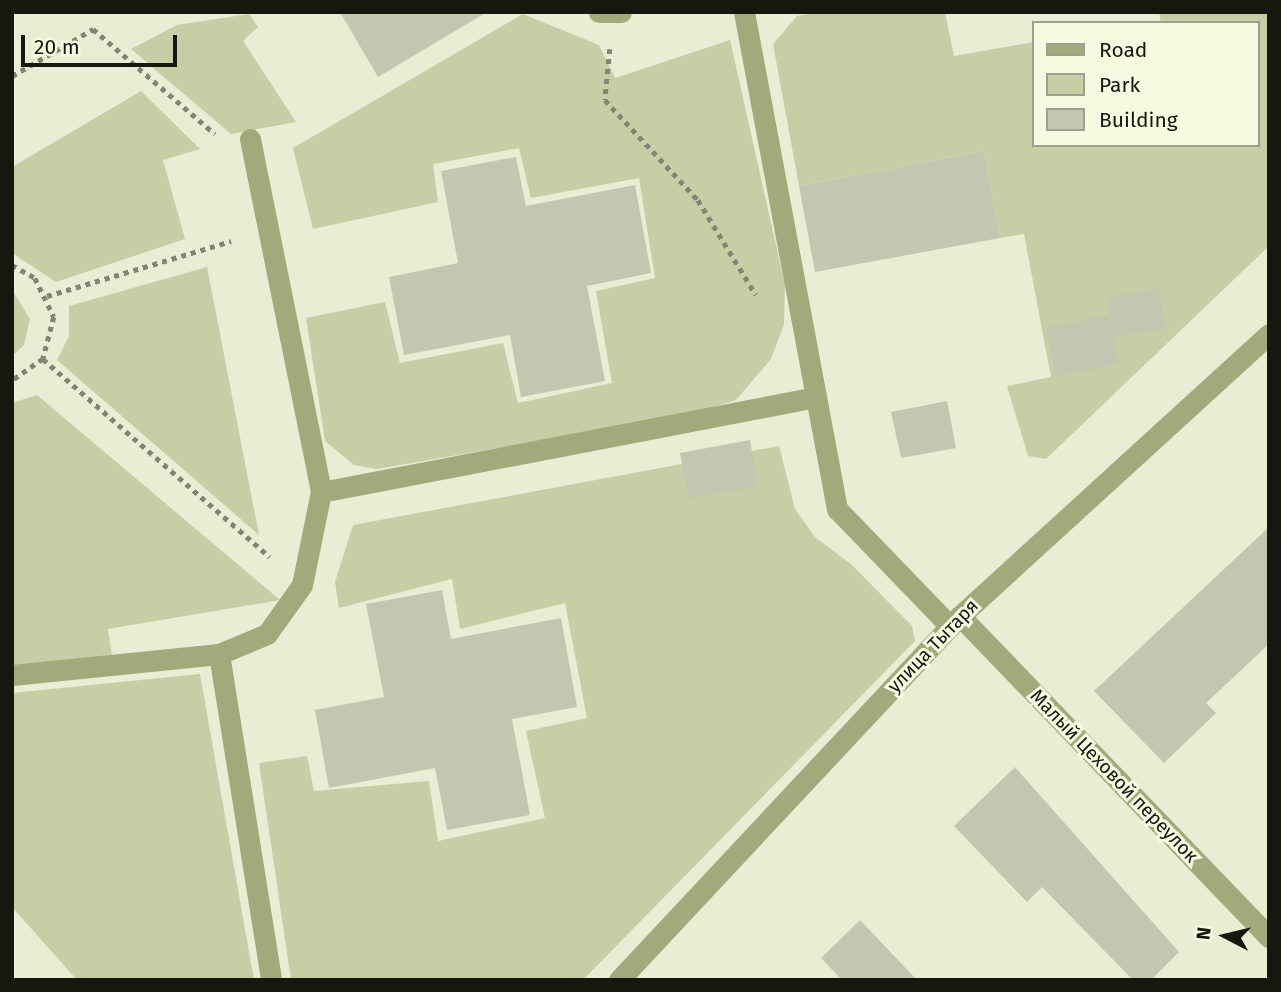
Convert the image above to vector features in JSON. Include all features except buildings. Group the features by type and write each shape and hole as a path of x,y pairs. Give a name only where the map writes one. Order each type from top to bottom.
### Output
{"street":[{"name":"Малый Цеховой переулок","path":"744,12 837,509 955,621 1269,937"},
{"path":"12,675 219,654 267,634 302,585 321,492 250,139"},
{"name":"улица Тытаря","path":"620,980 955,621 1269,334"},
{"path":"321,492 816,397"},
{"path":"219,654 271,980"}],"path":[{"path":"611,14 605,100 698,200 758,299 798,298"},
{"path":"12,76 93,29 254,162"},
{"path":"47,296 269,229"},
{"path":"12,265 36,278 47,296 54,317 43,359 12,381"},
{"path":"43,359 302,585"}],"green space":[{"path":"818,12 945,12 954,56 1032,42 1032,147 1260,147 1260,21 1161,21 1159,12 1269,12 1269,246 1046,459 1028,456 1007,386 1051,377 1024,234 1000,238 984,151 799,186 773,44 797,16"},
{"path":"249,14 258,27 243,41 296,122 231,134 131,49 177,25"},
{"path":"523,14 599,45 615,78 730,40 785,285 784,324 771,359 736,400 684,416 377,469 354,465 325,441 306,318 385,302 400,363 503,343 518,403 612,383 596,291 655,278 639,178 531,198 519,148 433,164 438,202 313,229 293,148"},
{"path":"141,91 200,149 163,160 185,239 56,282 12,253 12,167"},
{"path":"207,267 259,535 57,360 69,336 69,306"},
{"path":"12,290 30,319 24,345 12,356"},
{"path":"37,395 280,600 108,629 112,656 12,666 12,403"},
{"path":"779,446 795,509 815,537 852,565 912,626 915,641 583,980 291,980 259,763 307,756 314,791 429,781 438,841 545,818 526,731 587,718 565,603 460,629 452,579 339,608 335,582 353,525"},
{"path":"200,674 254,980 77,980 12,907 12,693"}]}
